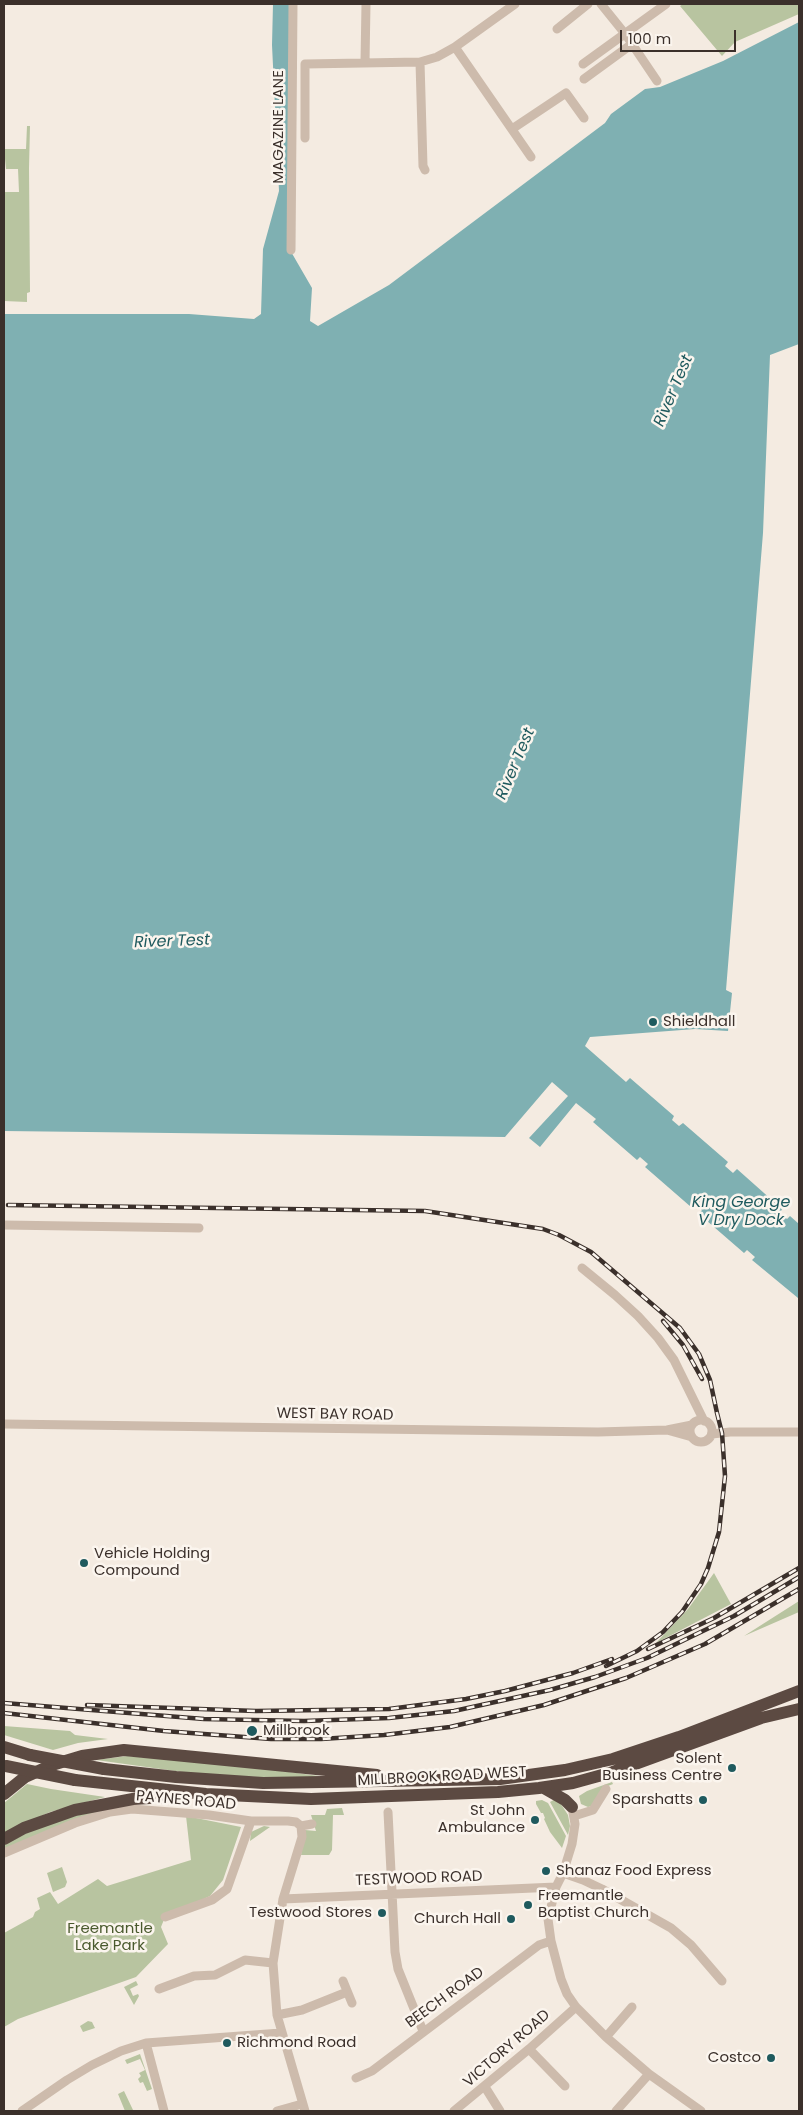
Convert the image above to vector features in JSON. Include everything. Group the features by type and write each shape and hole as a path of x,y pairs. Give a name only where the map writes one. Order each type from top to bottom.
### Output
{"highway":[{"name":"MILLBROOK ROAD WEST","path":"4,1747 30,1755 104,1769 176,1777 263,1783 500,1779 565,1770 613,1759 679,1737 799,1691"},
{"name":"MILLBROOK ROAD WEST","path":"5,1765 75,1780 206,1794 320,1799 498,1792 544,1788 584,1780 613,1772 761,1718 799,1709"},
{"path":"4,1794 25,1777 52,1765 82,1756 124,1750 424,1781"},
{"path":"573,1811 574,1792 584,1780"},
{"path":"544,1788 565,1800 573,1811"},
{"path":"4,1839 51,1818 93,1806 133,1799 206,1794"}],"street":[{"name":"MAGAZINE LANE","path":"291,250 293,4"},
{"path":"365,62 366,4"},
{"path":"305,138 305,64 420,62 437,57 456,47 515,4"},
{"path":"557,29 588,4"},
{"path":"601,4 626,35 657,81"},
{"path":"583,64 626,35 666,4"},
{"path":"584,79 632,44"},
{"path":"456,47 531,157"},
{"path":"420,62 423,166 425,170"},
{"path":"512,129 566,93 584,118"},
{"path":"4,1225 199,1228"},
{"path":"582,1268 615,1295 658,1338 674,1360 704,1421 710,1424 712,1434"},
{"path":"693,1400 693,1424 690,1431 692,1437 698,1442 705,1442 712,1434 730,1432 799,1432"},
{"path":"693,1424 704,1421"},
{"name":"WEST BAY ROAD","path":"4,1424 598,1432 666,1430 693,1424"},
{"name":"WEST BAY ROAD","path":"666,1430 692,1437"},
{"path":"606,1789 593,1810 573,1811 576,1824 572,1844 563,1873 556,1887 548,1919 560,1979 576,2007 606,2037 649,2074 701,2111"},
{"name":"PAYNES ROAD","path":"4,1853 87,1819 110,1812 132,1809 209,1815 251,1821 288,1821 296,1822 301,1826 312,1824"},
{"path":"388,1812 395,1952 398,1969 423,2032"},
{"path":"165,1917 212,1900 227,1889 251,1821"},
{"path":"277,2111 304,2108 277,2015 273,1963 283,1898 302,1838 301,1826"},
{"path":"563,1873 602,1889 671,1928 691,1944 722,1981"},
{"name":"TESTWOOD ROAD","path":"283,1898 556,1887"},
{"name":"BEECH ROAD","path":"356,2078 372,2071 539,1945 551,1941"},
{"path":"159,1989 200,1975 215,1975 244,1960 273,1963"},
{"path":"343,1981 352,2004"},
{"path":"277,2015 302,2010 347,1992"},
{"name":"VICTORY ROAD","path":"454,2111 529,2050 576,2007"},
{"path":"606,2037 632,2007"},
{"path":"22,2111 92,2065 121,2051 146,2043 281,2033"},
{"path":"146,2043 164,2111"},
{"path":"529,2050 565,2086"},
{"path":"616,2111 649,2074"},
{"path":"485,2087 500,2111"}],"green space":[{"path":"683,4 799,4 799,14 735,42 722,56 680,6"},
{"path":"27,126 30,126 30,292 27,293 27,302 4,301 4,192 19,192 18,169 6,169 4,149 26,149"},
{"path":"714,1573 731,1604 656,1643 688,1609"},
{"path":"799,1601 799,1612 744,1636"},
{"path":"4,1726 70,1731 75,1735 108,1739 78,1743 53,1750 4,1735"},
{"path":"127,1756 237,1765 319,1776 319,1780 197,1774 96,1760"},
{"path":"612,1782 613,1784 603,1788 592,1806 588,1807 581,1804 579,1796"},
{"path":"27,1784 105,1797 50,1812 4,1833 4,1803"},
{"path":"557,1798 568,1815 570,1826 568,1835 550,1802"},
{"path":"542,1800 548,1803 566,1836 562,1848 550,1832 543,1813 541,1813 536,1804 536,1801"},
{"path":"110,1807 4,1851 4,1845 41,1825"},
{"path":"342,1808 344,1815 333,1815 332,1850 329,1855 301,1855 305,1830 316,1831 311,1815 325,1815 327,1809"},
{"name":"Freemantle Lake Park","path":"186,1816 241,1827 223,1880 210,1896 165,1917 161,1927 168,1944 136,1977 18,2019 4,2027 4,1933 33,1917 35,1912 40,1909 37,1898 50,1892 58,1904 98,1879 107,1886 191,1860"},
{"path":"264,1826 270,1827 250,1841 251,1832"},
{"path":"62,1867 67,1882 65,1887 53,1892 47,1873"},
{"path":"136,1981 138,1985 130,1989 133,1996 138,1994 139,1996 134,2005 124,1987"},
{"path":"88,2021 92,2022 95,2028 83,2032 80,2026"},
{"path":"140,2054 152,2089 147,2091 143,2082 140,2083 138,2079 141,2076 139,2073 145,2070 140,2059 127,2064 125,2060"},
{"path":"124,2091 133,2110 125,2111 118,2094"}],"water":[{"path":"273,4 289,4 290,250 312,288 310,321 318,326 389,285 605,123 611,114 645,89 660,87 723,61 799,22 799,344 770,355 763,533 726,990 732,993 728,1031 695,1029 590,1037 585,1046 626,1082 630,1078 674,1116 672,1120 679,1126 683,1123 728,1162 725,1166 733,1173 737,1169 782,1209 780,1213 787,1219 790,1216 799,1224 798,1298 752,1260 755,1257 747,1250 744,1253 699,1214 702,1210 694,1203 691,1207 645,1167 648,1164 640,1157 637,1160 593,1122 596,1119 576,1103 540,1147 529,1138 568,1096 552,1082 505,1137 4,1131 4,314 189,314 254,319 261,314 263,249 279,191 272,45"}],"railway":[{"path":"8,1205 425,1211 543,1229 559,1235 591,1252 680,1328 699,1354 710,1380 722,1433 725,1476 719,1532 701,1584 682,1612 663,1632 637,1651 606,1666"},
{"path":"663,1321 683,1345 702,1379"},
{"path":"648,1649 714,1618 799,1568"},
{"path":"4,1703 204,1719 304,1721 389,1718 454,1711 550,1690 595,1677 647,1658 734,1616 799,1577"},
{"path":"4,1713 164,1731 271,1739 321,1739 384,1735 450,1727 544,1705 626,1678 705,1644 799,1589"},
{"path":"87,1705 256,1711 389,1709 466,1699 505,1691 573,1673 612,1659"}],"place":[{"name":"Shieldhall","path":"653,1022"},
{"name":"Vehicle Holding Compound","path":"84,1563"},
{"name":"Millbrook","path":"252,1731"},
{"name":"Solent Business Centre","path":"732,1768"},
{"name":"Sparshatts","path":"703,1800"},
{"name":"St John Ambulance","path":"535,1820"},
{"name":"Shanaz Food Express","path":"546,1871"},
{"name":"Freemantle Baptist Church","path":"528,1905"},
{"name":"Testwood Stores","path":"382,1913"},
{"name":"Church Hall","path":"511,1919"},
{"name":"Richmond Road","path":"227,2043"},
{"name":"Costco","path":"771,2058"}],"water label":[{"name":"River Test","path":"674,391"},
{"name":"River Test","path":"516,764"},
{"name":"River Test","path":"172,942"},
{"name":"King George V Dry Dock","path":"741,1212"}]}
